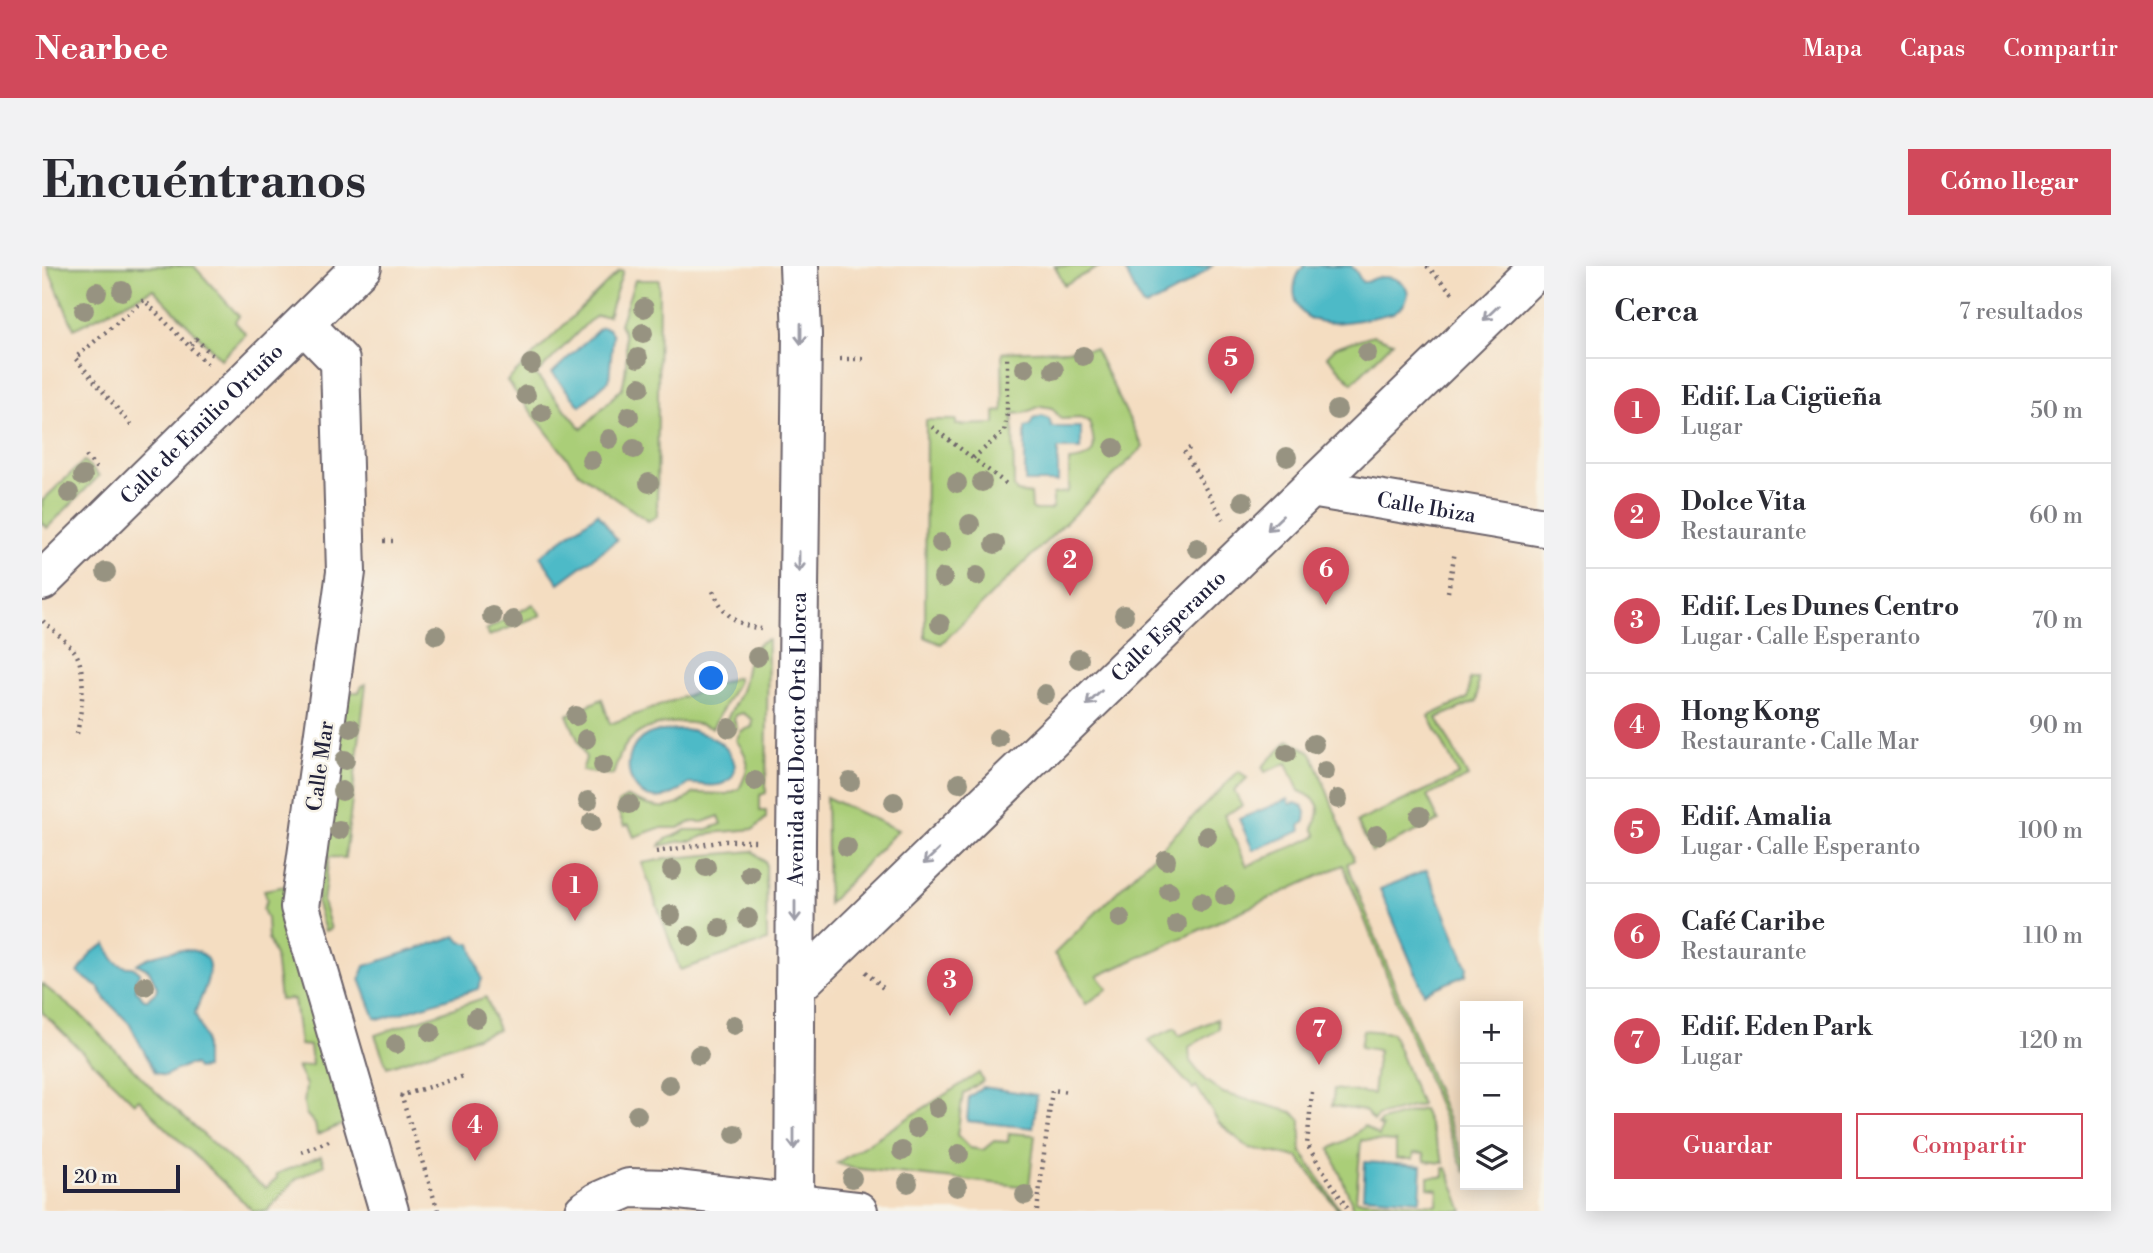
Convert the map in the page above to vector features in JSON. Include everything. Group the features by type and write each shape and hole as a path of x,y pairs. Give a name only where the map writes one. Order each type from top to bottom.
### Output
{"street":[{"name":"Calle de Emilio Ortuño","path":"42,581 362,266"},
{"name":"Avenida del Doctor Orts Llorca","path":"794,1207 802,334 799,266"},
{"name":"Calle Esperanto","path":"795,988 1540,266"},
{"name":"Calle Mar","path":"304,324 340,361 346,572 300,907 389,1211"},
{"name":"Calle Ibiza","path":"1311,488 1544,527"},
{"path":"584,1211 615,1192 629,1188 794,1207 858,1211"}],"path":[{"path":"131,425 75,358 144,300 189,346"},
{"path":"973,458 1004,432 1007,414 1007,357"},
{"path":"201,358 207,364"},
{"path":"932,427 1009,485"},
{"path":"1189,448 1184,450 1242,554"},
{"path":"379,541 398,541"},
{"path":"713,591 722,611 734,620 768,630"},
{"path":"42,620 74,650 79,660 83,700 76,734"},
{"path":"656,852 725,841 796,841"},
{"path":"392,1098 464,1076"},
{"path":"1037,1211 1052,1090 1069,1092"},
{"path":"1312,1092 1307,1144 1349,1211"},
{"path":"401,1095 438,1211"}],"green space":[{"path":"47,266 194,266 239,316 235,322 246,334 221,359 153,289 74,329"},
{"path":"1055,266 1101,266 1064,285"},
{"path":"619,271 623,271 608,316 597,316 588,322 536,375 582,429 622,388 626,355 625,338 620,324 635,280 659,280 657,516 648,521 578,472 507,381"},
{"path":"1373,335 1393,342 1352,383 1327,356 1336,347"},
{"path":"1095,349 1143,447 941,644 925,637 926,420 956,420 956,425 995,424 995,412 1003,411 1002,352","holes":["1041,406 1052,408 1061,419 1081,418 1089,421 1094,445 1085,458 1069,461 1067,492 1053,494 1053,507 1049,510 1035,510 1032,508 1031,494 1017,492 1014,487 1013,414"]},
{"path":"84,461 99,476 47,528 42,523 42,501"},
{"path":"533,604 541,615 489,636 486,630"},
{"path":"768,639 766,793 760,795 760,811 766,811 766,818 754,829 711,833 692,841 660,846 665,840 685,830 705,830 722,824 719,816 678,828 659,828 634,837 629,825 624,826 618,811 619,802 628,797 654,807 670,807 694,793 727,794 739,789 747,764 736,740 741,731 752,727 753,720 743,713 736,715 734,720 737,727 729,737 720,732 741,691 750,654"},
{"path":"737,677 737,683 712,728 691,723 657,725 637,734 629,741 621,753 613,775 582,771 586,758 567,715 602,699 610,724"},
{"path":"1470,679 1478,679 1477,701 1437,718 1468,777 1427,796 1439,821 1372,852 1357,822 1459,775 1429,716 1468,698"},
{"path":"366,684 345,858 329,857 323,902 331,929 325,931 317,904 342,708 350,692 359,692"},
{"path":"1289,740 1312,753 1354,860 1347,864 1460,1150 1460,1160 1343,865 1098,976 1108,989 1086,1004 1054,954 1239,771 1247,778 1234,791 1242,806 1224,815 1247,866 1317,836 1313,828 1318,815 1318,805 1312,797 1299,791 1287,763 1265,772 1262,767"},
{"path":"826,797 898,830 828,904"},
{"path":"753,851 766,863 767,941 680,970 642,863"},
{"path":"286,886 344,1124 317,1135 315,1124 306,1114 306,1085 297,1067 312,1065 310,1046 300,1045 294,999 280,1000 275,956 268,939 267,919 263,909 267,900 264,890"},
{"path":"42,984 84,1018 155,1091 251,1178 266,1188 277,1178 276,1174 321,1156 324,1165 296,1179 267,1211 253,1211 139,1099 134,1103 42,1012"},
{"path":"486,997 498,1030 387,1067 375,1035"},
{"path":"1217,1019 1219,1029 1189,1047 1190,1061 1205,1080 1223,1093 1292,1112 1301,1120 1301,1151 1341,1211 1298,1157 1249,1148 1219,1123 1196,1086 1193,1089 1148,1040 1175,1028 1179,1036"},
{"path":"1363,1030 1392,1033 1421,1105 1377,1116 1374,1121 1365,1111 1332,1106 1334,1089 1373,1094 1378,1050 1360,1047"},
{"path":"979,1073 983,1081 963,1094 957,1135 970,1148 983,1150 994,1141 1008,1142 1009,1133 1035,1135 1029,1187 851,1168 837,1163"},
{"path":"1423,1109 1444,1163 1425,1161 1424,1154 1414,1153 1413,1159 1396,1159 1396,1142 1361,1140 1356,1200 1437,1205 1438,1189 1428,1188 1428,1177 1444,1177 1444,1168 1447,1168 1463,1211 1355,1211 1330,1149 1353,1136 1364,1126 1379,1136 1382,1127 1378,1125 1381,1121"}],"water":[{"path":"1135,266 1212,266 1182,288 1146,307 1142,305 1125,270"},
{"path":"1304,266 1351,266 1362,282 1386,277 1395,279 1407,289 1407,297 1403,305 1393,313 1352,321 1322,322 1309,318 1300,310 1295,297 1296,280"},
{"path":"601,327 609,329 613,335 609,380 580,406 552,373"},
{"path":"1042,416 1049,419 1052,427 1081,427 1081,449 1058,449 1058,482 1025,482 1025,427 1030,426 1033,419"},
{"path":"598,513 617,540 559,583 540,556"},
{"path":"691,730 707,735 729,753 735,766 730,779 718,785 689,784 670,795 654,798 642,793 633,784 629,771 630,757 636,745 652,733"},
{"path":"1288,799 1290,804 1303,806 1306,812 1305,821 1300,826 1301,831 1253,850 1239,819"},
{"path":"1427,870 1467,966 1466,975 1424,993 1380,889"},
{"path":"456,936 461,942 471,944 482,979 478,989 382,1019 375,1018 360,979 365,966"},
{"path":"106,944 119,964 133,967 140,973 136,979 136,990 144,999 156,992 157,987 149,970 137,964 153,956 177,950 199,952 206,957 209,966 208,978 195,1013 205,1039 205,1068 197,1069 194,1065 187,1065 164,1076 155,1072 129,1023 107,1001 99,988 78,973 91,953"},
{"path":"983,1087 1037,1095 1033,1128 967,1121 969,1097"},
{"path":"1365,1162 1422,1166 1420,1200 1363,1196"}],"place":[{"name":"Edif. Amalia","path":"1231,394"},
{"name":"Dolce Vita","path":"1070,596"},
{"name":"Café Caribe","path":"1326,605"},
{"name":"Edif. La Cigüeña","path":"575,921"},
{"name":"Edif. Les Dunes Centro","path":"950,1016"},
{"name":"Edif. Eden Park","path":"1319,1065"},
{"name":"Hong Kong","path":"475,1161"}]}
